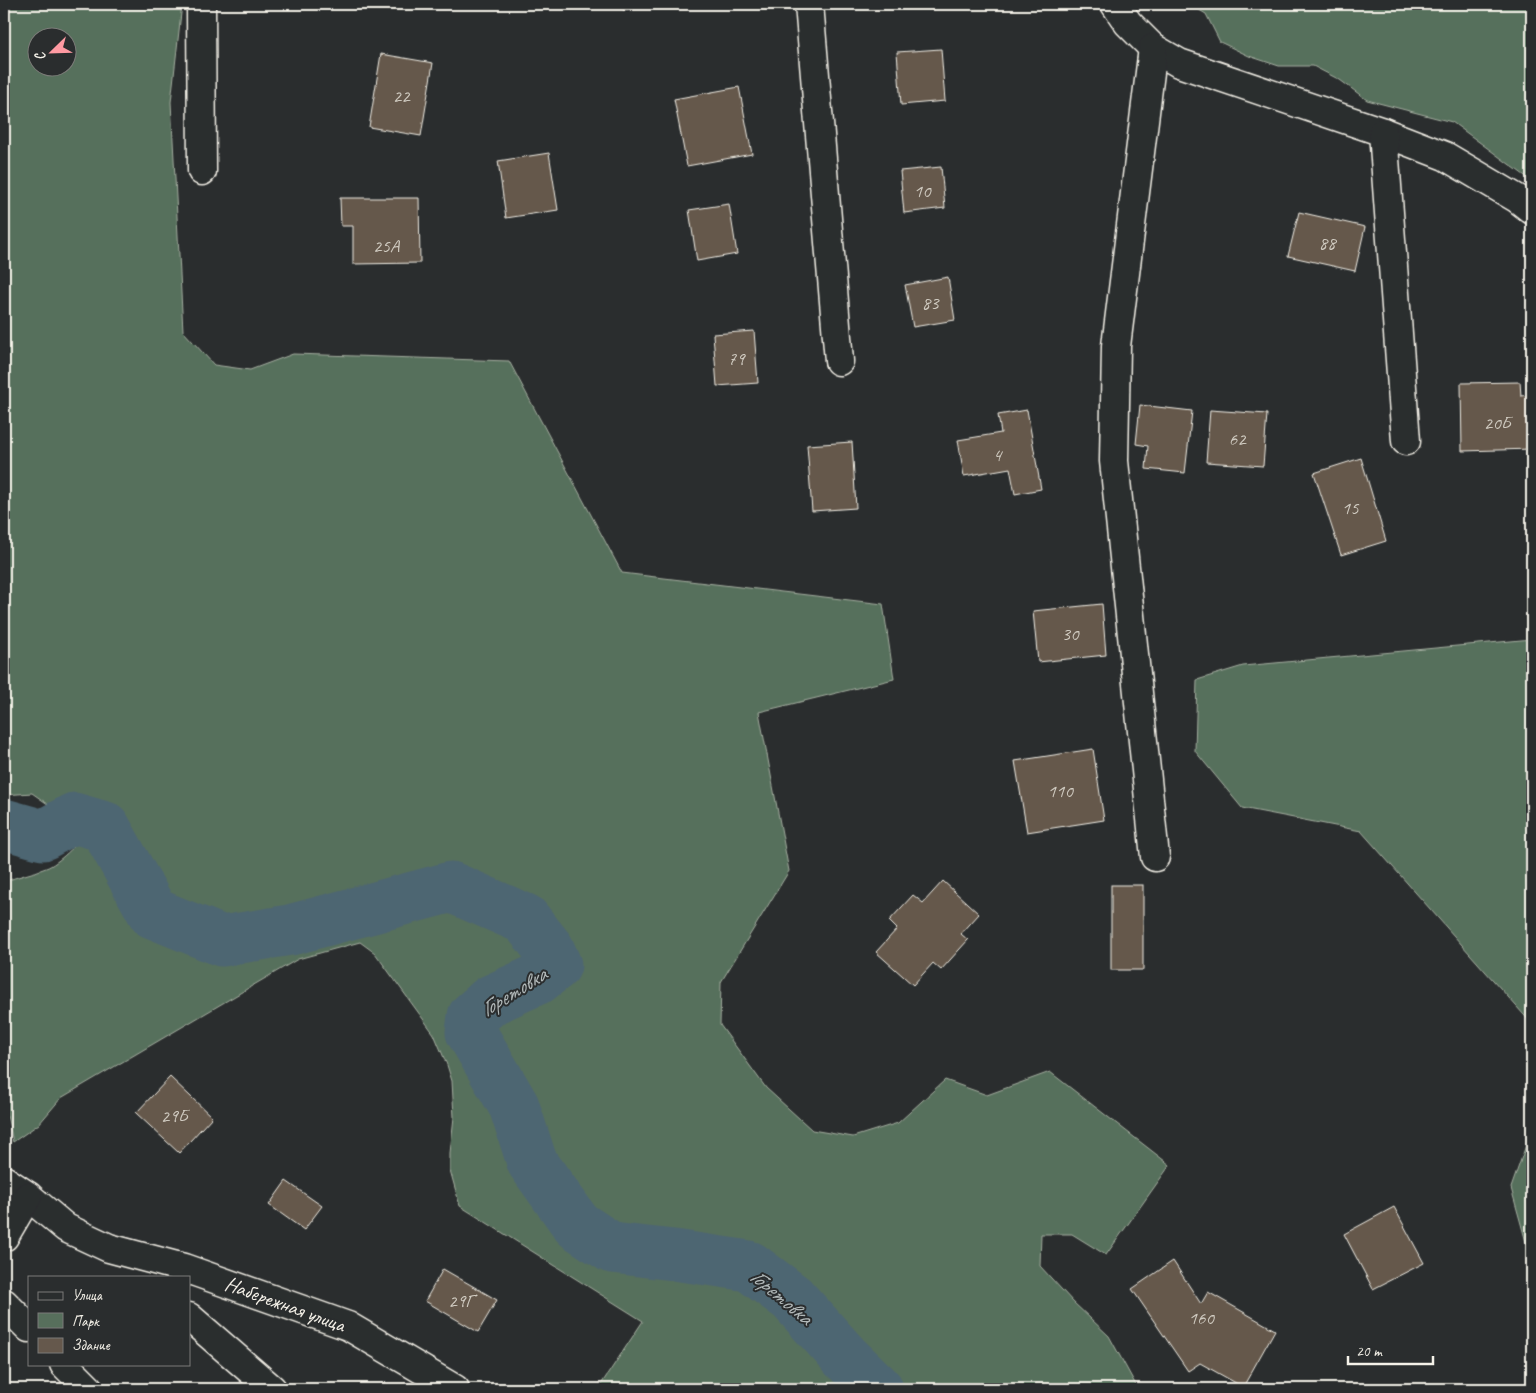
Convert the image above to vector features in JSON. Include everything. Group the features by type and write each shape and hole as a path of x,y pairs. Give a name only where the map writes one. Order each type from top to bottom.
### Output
{"street":[{"path":"201,4 202,171"},
{"path":"809,4 839,361"},
{"path":"1114,4 1128,23 1153,48 1179,64 1383,132 1445,156 1518,199 1532,210"},
{"path":"1153,48 1116,346 1114,461 1155,857"},
{"path":"1383,132 1406,441"},
{"name":"Набережная улица","path":"4,1180 28,1196 66,1228 109,1248 184,1268 348,1326 455,1389"},
{"path":"4,1237 28,1196"},
{"path":"109,1248 142,1276"},
{"path":"4,1303 28,1327"},
{"path":"190,1318 272,1389"},
{"path":"66,1366 89,1389"}],"green space":[{"path":"4,4 182,4 171,102 183,331 214,365 250,370 293,354 509,361 622,573 883,604 894,679 759,712 789,871 721,982 720,1025 766,1088 812,1130 853,1137 898,1123 945,1080 987,1095 1050,1072 1170,1165 1106,1255 1072,1234 1041,1234 1040,1266 1073,1302 1109,1336 1138,1389 598,1389 643,1321 460,1206 450,1170 454,1117 452,1081 447,1065 434,1034 375,953 360,942 298,959 61,1098 39,1124 13,1142 4,1109 4,882 51,866 68,853 88,832 32,793 4,795"},
{"path":"1189,4 1532,4 1532,181 1452,122 1367,100 1340,80 1313,66 1279,66 1249,56 1220,42 1206,14"},
{"path":"1532,639 1532,1024 1361,831 1242,808 1195,751 1197,680 1243,666"},
{"path":"1532,1128 1532,1249 1526,1242 1511,1188"}],"building":[{"path":"621,4 655,4 623,10"},
{"path":"941,49 945,101 901,105 897,52"},
{"path":"381,54 433,63 421,136 369,127"},
{"path":"739,87 752,154 687,166 674,99"},
{"path":"549,153 558,210 506,218 498,161"},
{"path":"941,167 945,208 904,213 900,171"},
{"path":"340,198 419,198 420,263 353,264 353,226 341,226"},
{"path":"729,204 737,254 697,261 689,210"},
{"path":"1299,212 1365,227 1355,271 1288,256"},
{"path":"948,277 955,320 913,327 905,285"},
{"path":"754,331 758,383 717,386 713,334"},
{"path":"1520,382 1521,396 1532,395 1532,449 1462,451 1461,383"},
{"path":"1140,405 1192,411 1185,473 1146,469 1148,446 1136,444"},
{"path":"1027,410 1041,489 1015,494 1010,468 964,476 958,440 1001,433 998,415"},
{"path":"1210,410 1267,414 1263,466 1206,462"},
{"path":"852,442 856,508 812,511 807,445"},
{"path":"1361,458 1386,541 1341,555 1314,473"},
{"path":"1102,604 1106,655 1038,662 1033,611"},
{"path":"1093,749 1104,820 1027,832 1015,761"},
{"path":"943,881 979,914 961,934 968,940 941,970 933,963 913,985 876,952 897,929 889,921 913,895 923,903"},
{"path":"1111,885 1143,885 1143,970 1111,970"},
{"path":"170,1077 212,1117 179,1153 136,1113"},
{"path":"286,1181 322,1206 304,1230 269,1205"},
{"path":"1394,1207 1424,1263 1373,1289 1344,1234"},
{"path":"1173,1261 1201,1304 1208,1292 1275,1330 1243,1387 1200,1363 1188,1371 1132,1289"},
{"path":"443,1269 497,1300 478,1332 425,1301"}],"waterway":[{"name":"Горетовка","path":"4,824 43,835 74,818 105,827 153,913 222,941 290,930 451,887 525,919 549,949 556,965 538,979 491,1000 473,1016 471,1032 514,1106 532,1162 577,1225 612,1248 749,1266 792,1298 845,1357 878,1389"}]}
